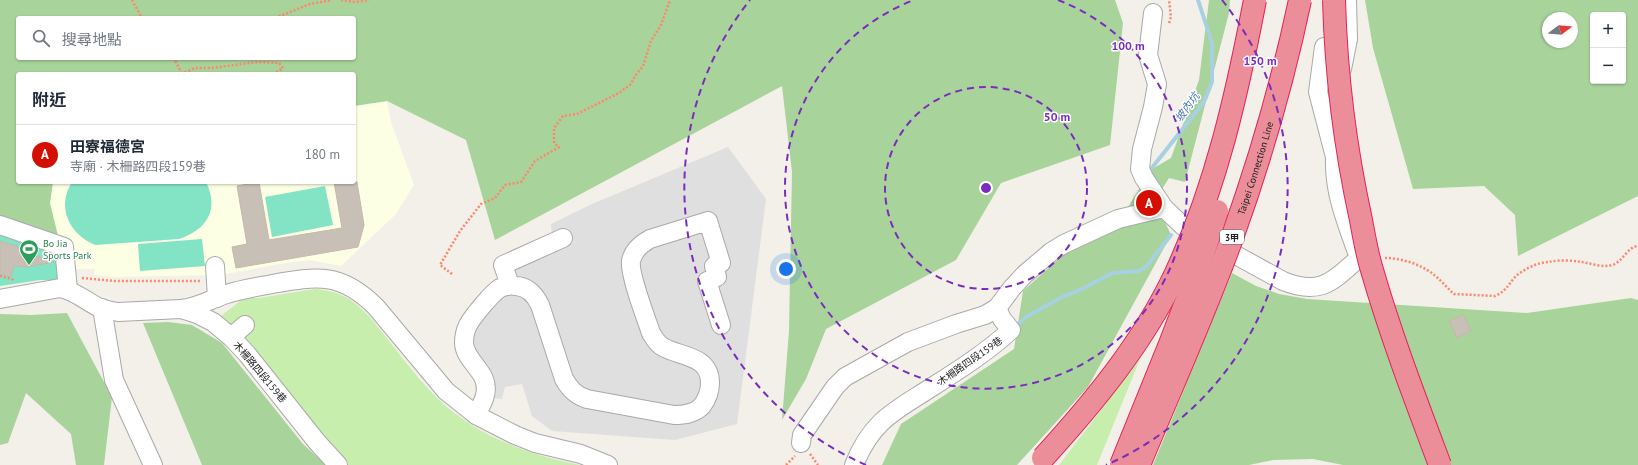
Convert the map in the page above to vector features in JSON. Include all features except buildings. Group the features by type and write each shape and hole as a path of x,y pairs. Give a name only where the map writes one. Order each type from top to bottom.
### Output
{"highway":[{"path":"1043,458 1078,420 1112,376 1145,329 1175,276 1199,221 1219,157 1241,75 1255,0"},
{"name":"3甲","path":"1121,465 1193,284 1215,218 1247,84 1258,0"},
{"name":"Taipei Connection Line","path":"1139,465 1236,225 1276,104 1300,0"},
{"path":"1334,0 1335,40 1341,107 1352,181 1372,269 1394,338 1440,465"}],"street":[{"path":"1153,13 1148,55 1157,84 1153,107 1142,149 1140,169 1164,208 1183,226 1283,281 1294,286 1315,288 1338,277 1359,258 1339,201 1335,175 1335,158 1342,128 1338,88 1347,46 1348,0"},
{"path":"1324,47 1318,92 1335,158"},
{"path":"801,443 802,435 835,387 845,378 908,342 985,315 997,308 1025,274 1051,252 1064,244 1118,219 1164,208"},
{"path":"476,414 485,395 486,385 480,370 467,354 464,344 464,334 468,324 494,292 502,287 510,285 523,287 535,295 540,305 564,379 570,389 578,396 674,415 684,415 693,412 704,403 710,390 710,380 706,370 700,362 690,356 666,349 655,340 651,333 632,272 631,261 635,251 642,243 708,220 721,263 714,266 717,277 707,281 721,325"},
{"path":"0,225 64,247 68,290"},
{"path":"510,285 503,265 563,238"},
{"path":"215,266 218,298"},
{"path":"181,309 194,308 237,291 307,278 331,279 347,284 363,294 376,307 446,391 476,414 515,435 535,443 581,454 608,465"},
{"name":"木柵路四段159巷","path":"0,299 53,289 68,290 102,308 118,312 181,309 197,314 213,322 247,354 329,462"},
{"path":"102,308 114,380 153,465"},
{"name":"木柵路四段159巷","path":"854,465 870,434 887,416 903,404 963,367 997,343 1011,330 1002,319 997,308"},
{"path":"231,338 244,325"}],"path":[{"path":"132,0 141,16"},
{"path":"280,16 310,4 332,0"},
{"path":"341,0 355,2 369,0"},
{"path":"452,274 440,265 460,231 481,204 495,198 505,185 521,182 535,161 559,147 554,143 554,128 563,116 577,114 619,93 631,84 634,76 643,66 651,41 661,25 670,0"},
{"path":"176,60 180,72"},
{"path":"186,72 195,68 211,68 258,62 279,63 283,68 277,72"},
{"path":"1359,258 1391,258 1403,260 1422,267 1434,275 1454,294 1495,296 1500,294 1516,276 1534,265 1559,261 1580,261 1605,266 1612,265 1617,263 1632,248 1638,246"}],"shaded area":[{"path":"387,101 391,122 414,185 396,214 341,266 309,260 220,275 113,277 94,275 95,269 74,269 72,239 59,240 50,203 53,184 356,184 356,106"},
{"path":"728,147 766,199 737,424 675,440 552,431 532,416 522,384 505,387 502,399 476,397 471,313 502,283 499,261 552,239 551,224 592,204"}],"green space":[{"path":"0,0 1115,0 1123,23 1110,145 1001,183 956,260 826,329 806,379 782,420 789,331 792,172 782,86 495,240 466,140 387,101 356,106 356,72 16,72 16,184 53,184 50,203 59,240 0,219"},
{"path":"1209,0 1230,0 1229,13 1185,182 1169,178 1155,200 1171,235 1088,387 1017,465 882,465 901,424 1014,349 1023,291 1064,254 1121,218 1152,169 1171,158 1199,80"},
{"path":"1365,0 1638,0 1638,196 1518,256 1515,215 1484,186 1413,189 1373,48"},
{"path":"71,184 207,184 210,192 211,210 208,218 197,230 179,239 95,245 78,234 72,227 65,210 67,191"},
{"path":"325,186 333,225 272,237 265,197"},
{"name":"Bo Jia Sports Park","path":"0,233 59,253 59,280 40,280 0,286"},
{"path":"202,239 205,266 140,271 138,244"},
{"path":"1232,273 1256,286 1279,294 1307,299 1527,313 1631,298 1638,300 1638,465 1343,465 1313,459 1273,460 1249,465 1153,465"},
{"path":"315,289 344,296 362,309 428,389 453,412 469,424 504,442 541,456 580,465 347,465 333,450 243,339 236,324 229,325 217,319 244,298 259,298"},
{"path":"67,313 112,397 104,465 76,465 71,434 26,393 8,443 0,445 0,314 31,315"},
{"path":"168,322 192,325 222,343 303,444 326,465 202,465 143,323"},
{"path":"1140,359 1097,465 1059,465"}],"waterway":[{"name":"坡內坑","path":"1151,169 1204,102 1212,82 1212,43 1198,0"},
{"name":"坡內坑","path":"1015,327 1026,317 1060,298 1082,289 1112,273 1139,271 1146,267 1171,235"}],"place":[{"name":"田寮福德宮","path":"1149,203"},
{"name":"Bo Jia Sports Park","path":"29,266"}]}
